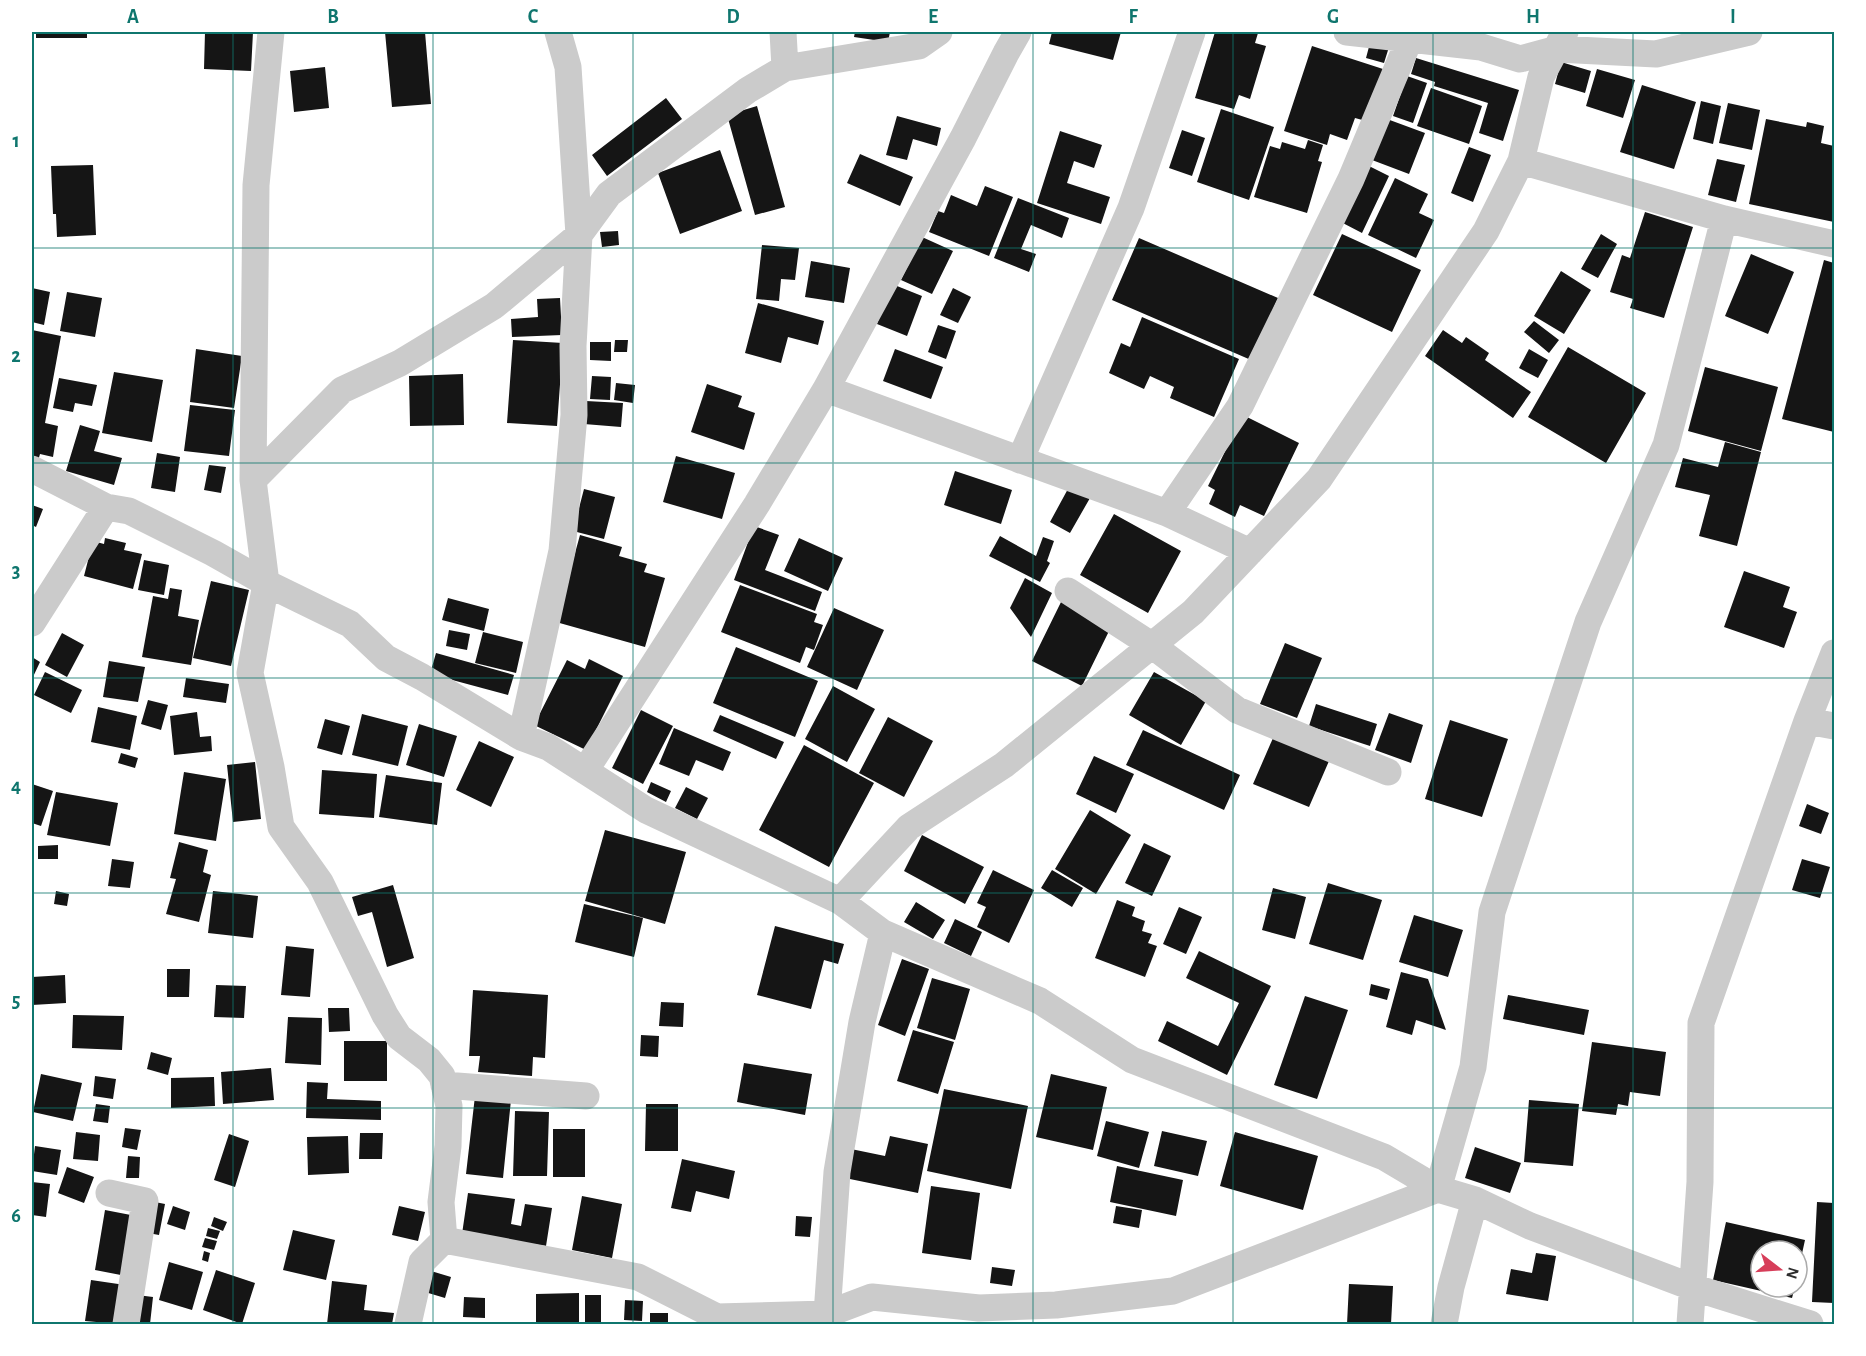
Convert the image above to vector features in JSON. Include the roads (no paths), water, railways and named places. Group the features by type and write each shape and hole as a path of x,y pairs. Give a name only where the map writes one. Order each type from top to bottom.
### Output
{"street":[{"path":"271,32 256,185 253,480 266,583 250,673 271,767 281,827 320,882 386,1016 399,1037 429,1060 442,1076 449,1106 448,1146 441,1202 444,1240 422,1262 408,1324"},
{"path":"521,738 562,550 574,415 573,345 579,235 568,67 558,32"},
{"path":"783,32 786,68"},
{"path":"253,480 342,390 400,363 494,306 579,235 609,194 748,90 786,68 919,46 939,32"},
{"path":"585,771 757,504 826,389 1018,32"},
{"path":"1020,460 1131,208 1192,32"},
{"path":"1347,32 1481,47 1520,59 1561,40 1656,54 1749,32"},
{"path":"1167,513 1240,406 1351,179 1410,38"},
{"path":"840,902 909,827 1004,765 1193,612 1319,479 1485,231 1521,161 1541,77 1561,40"},
{"path":"1521,161 1724,219 1834,244"},
{"path":"1438,1189 1473,1067 1492,912 1588,622 1666,445 1724,219"},
{"path":"826,389 1167,513 1250,552"},
{"path":"32,469 106,507 129,511 350,624 386,658 423,677 521,738 548,747 646,810 840,902 883,933 1040,1001 1132,1060 1384,1157 1438,1189 1475,1200 1530,1226 1692,1287 1810,1324"},
{"path":"32,623 106,507"},
{"path":"1068,591 1153,646 1237,710 1388,772"},
{"path":"1690,1324 1700,1182 1701,1023 1807,721 1834,652"},
{"path":"1807,721 1834,726"},
{"path":"825,1319 837,1172 862,1022 883,933"},
{"path":"444,1085 586,1096"},
{"path":"444,1240 638,1277 717,1317 825,1319 872,1297 979,1308 1056,1305 1173,1291 1438,1189"},
{"path":"109,1193 145,1201 126,1324"},
{"path":"1444,1324 1451,1287 1475,1200"}]}
